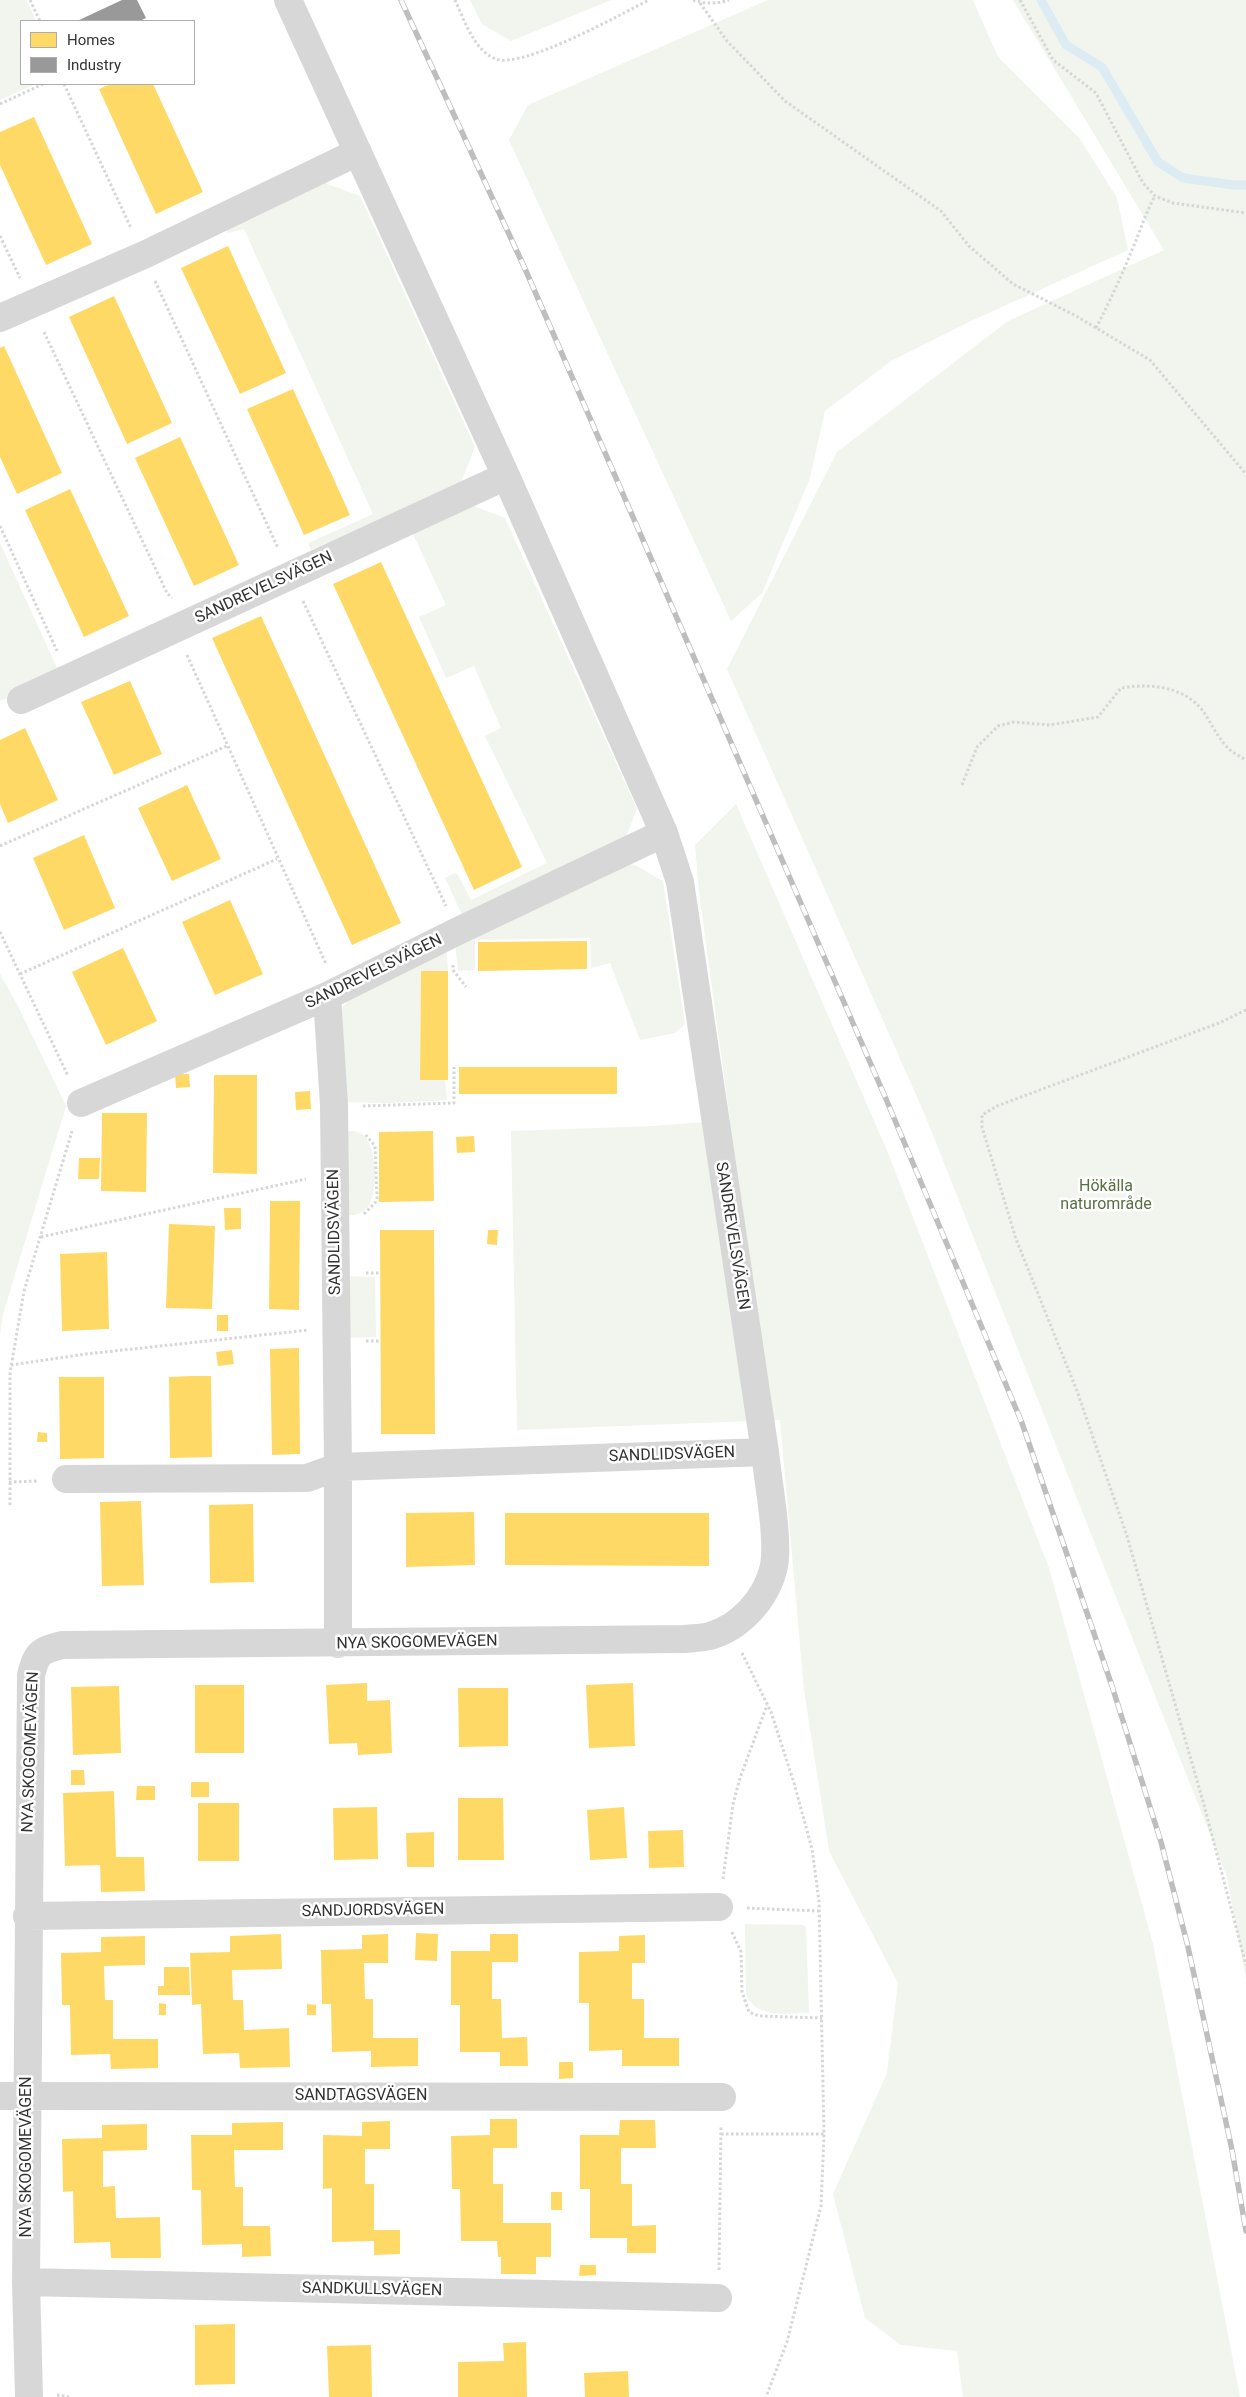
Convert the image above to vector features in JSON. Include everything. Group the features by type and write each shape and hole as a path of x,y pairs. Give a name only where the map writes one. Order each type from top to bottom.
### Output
{"street":[{"name":"SANDREVELSVÄGEN","path":"288,0 506,476 664,833 680,882 765,1452 774,1543 774,1566 758,1602 730,1627"},
{"path":"0,318 143,255 358,152"},
{"name":"SANDREVELSVÄGEN","path":"22,700 506,476"},
{"name":"SANDREVELSVÄGEN","path":"81,1103 333,994 458,931 664,833"},
{"name":"SANDLIDSVÄGEN","path":"333,994 338,1644"},
{"name":"SANDLIDSVÄGEN","path":"66,1479 307,1478 338,1467 765,1452"},
{"name":"NYA SKOGOMEVÄGEN","path":"29,2397 26,2282 27,1916 31,1675 36,1657 45,1649 62,1645 338,1644 684,1639 710,1636 730,1627"},
{"name":"SANDJORDSVÄGEN","path":"27,1916 719,1907"},
{"name":"SANDTAGSVÄGEN","path":"0,2096 722,2097"},
{"name":"SANDKULLSVÄGEN","path":"26,2282 718,2298"}],"path":[{"path":"30,0 40,20"},
{"path":"455,0 475,41 486,54 496,60 514,60 573,38 649,0"},
{"path":"693,0 700,3 720,3 729,0"},
{"path":"1020,0 1053,60 1096,93 1143,183 1154,196 1173,203 1246,213"},
{"path":"700,3 727,41 785,101 941,211 969,246 1013,284 1096,328 1150,360 1246,474"},
{"path":"0,104 41,85"},
{"path":"64,85 291,576 458,931"},
{"path":"1096,328 1117,286 1137,238 1142,218 1154,196"},
{"path":"0,236 167,593 188,623 192,666 277,859 333,994"},
{"path":"0,526 58,654"},
{"path":"962,785 977,747 998,726 1014,722 1050,725 1098,717 1121,688 1142,684 1185,695 1202,710 1228,749 1246,760"},
{"path":"0,846 227,746"},
{"path":"20,974 277,859"},
{"path":"0,932 81,1103 24,1291 11,1365 10,1505"},
{"path":"1246,1010 1219,1023 997,1106 982,1114 982,1127 1016,1238 1077,1391 1127,1536 1204,1804 1246,1965"},
{"path":"334,1105 399,1107 454,1104 454,1068"},
{"path":"41,1237 334,1174"},
{"path":"11,1365 86,1354 336,1327"},
{"path":"730,1627 767,1704 794,1783 812,1850 820,1911 824,2134 821,2206 810,2258 787,2342 766,2397"},
{"path":"767,1704 746,1757 733,1804 719,1907 741,1952 742,1992 750,2012 759,2016 822,2018"},
{"path":"719,1907 820,1911"},
{"path":"718,2298 721,2134 824,2134"}],"green space":[{"path":"0,0 27,0 36,20 20,20 20,85 34,85 0,100"},
{"path":"470,0 611,0 511,41 482,24"},
{"path":"768,0 973,0 998,57 1080,139 1117,198 1128,250 971,321 891,361 825,411 810,478 762,593 731,621 509,140 528,105"},
{"name":"Hökälla naturområde","path":"1013,0 1246,0 1246,1979 1227,1877 925,1115 727,669 837,452 1008,321 1164,250"},
{"path":"322,182 360,196 475,447 460,485 311,550 308,543 373,514 244,229 228,233 223,226"},
{"path":"468,504 505,518 637,809 623,844 462,915 445,878 455,873 458,875 471,900 547,863 485,736 501,728 474,666 446,678 419,617 446,605 411,530"},
{"path":"0,543 57,668 26,684 28,689 0,701"},
{"path":"736,804 888,1153 1049,1568 1153,1944 1240,2397 963,2397 957,2351 901,2345 865,2318 833,2194 887,2073 898,1983 829,1851 804,1690 780,1420 517,1430 511,1131 653,1126 730,1120 699,892 695,845"},
{"path":"630,864 663,881 685,1024 675,1033 640,1040 610,963 591,968 590,938 475,940 475,970 458,971 455,943"},
{"path":"446,947 448,971 421,971 420,1080 445,1080 447,1100 388,1103 343,1102 342,1009 356,987"},
{"path":"0,974 18,1006 66,1106 3,1314 0,1334"},
{"path":"342,1131 357,1132 362,1134 367,1140 374,1161 375,1173 373,1196 369,1205 362,1212 345,1216"},
{"path":"342,1276 375,1277 376,1337 343,1338"},
{"path":"745,1924 803,1925 806,1927 809,2013 773,2013 757,2008 751,2002 746,1994"}],"building: Homes":[{"path":"109,85 153,85 203,192 156,214 99,89"},
{"path":"34,117 92,244 46,265 0,165 0,132"},
{"path":"228,246 286,373 240,394 181,268"},
{"path":"114,296 172,423 127,444 69,317"},
{"path":"4,346 62,473 17,494 0,457 0,348"},
{"path":"293,389 350,515 304,535 247,409"},
{"path":"180,437 239,565 194,586 135,458"},
{"path":"70,489 129,616 84,637 25,510"},
{"path":"381,562 522,867 474,890 333,584"},
{"path":"261,616 401,923 352,945 212,638"},
{"path":"130,681 162,754 114,775 81,702"},
{"path":"25,728 58,800 8,823 0,804 0,740"},
{"path":"187,785 221,859 172,881 138,808"},
{"path":"84,835 115,908 64,930 33,858"},
{"path":"230,900 263,974 215,995 182,922"},
{"path":"587,941 587,969 478,971 478,942"},
{"path":"123,948 157,1021 106,1045 72,972"},
{"path":"421,971 448,971 448,1080 420,1080"},
{"path":"459,1067 617,1067 617,1094 459,1094"},
{"path":"175,1074 189,1074 190,1087 176,1088"},
{"path":"214,1075 257,1075 257,1174 213,1173"},
{"path":"310,1091 311,1109 296,1110 295,1092"},
{"path":"102,1113 147,1113 146,1192 101,1191"},
{"path":"433,1131 434,1201 379,1202 379,1132"},
{"path":"474,1136 475,1152 457,1153 456,1137"},
{"path":"79,1158 100,1158 99,1179 78,1179"},
{"path":"270,1201 300,1201 299,1310 269,1309"},
{"path":"224,1208 241,1208 241,1229 225,1230"},
{"path":"169,1224 215,1226 212,1309 166,1308"},
{"path":"380,1230 434,1230 435,1434 381,1434"},
{"path":"488,1230 498,1230 497,1245 487,1244"},
{"path":"107,1252 109,1329 62,1331 60,1254"},
{"path":"217,1315 228,1315 228,1331 217,1331"},
{"path":"299,1348 300,1454 272,1455 270,1349"},
{"path":"232,1350 234,1364 218,1366 216,1352"},
{"path":"211,1376 212,1457 170,1458 169,1377"},
{"path":"59,1377 104,1377 104,1458 60,1459"},
{"path":"38,1432 47,1433 47,1442 37,1442"},
{"path":"141,1501 144,1585 102,1586 100,1502"},
{"path":"253,1504 254,1582 210,1583 209,1505"},
{"path":"474,1512 475,1565 406,1567 406,1513"},
{"path":"505,1513 709,1513 709,1566 505,1565"},
{"path":"367,1683 367,1701 390,1700 392,1753 358,1755 357,1743 329,1744 326,1685"},
{"path":"633,1683 635,1746 589,1748 586,1685"},
{"path":"195,1685 244,1685 244,1753 195,1753"},
{"path":"119,1686 121,1753 73,1755 71,1687"},
{"path":"458,1688 508,1688 508,1746 459,1747"},
{"path":"71,1770 84,1770 85,1785 71,1785"},
{"path":"191,1782 209,1782 209,1797 191,1797"},
{"path":"137,1786 155,1786 155,1800 136,1800"},
{"path":"114,1791 116,1857 144,1857 145,1891 101,1892 100,1865 65,1866 63,1793"},
{"path":"458,1798 503,1798 504,1860 458,1860"},
{"path":"198,1803 239,1803 239,1861 198,1861"},
{"path":"377,1807 378,1859 334,1860 333,1808"},
{"path":"624,1807 627,1858 590,1860 587,1810"},
{"path":"683,1830 684,1867 649,1868 648,1831"},
{"path":"434,1832 434,1867 407,1867 406,1833"},
{"path":"416,1933 438,1934 437,1961 415,1960"},
{"path":"281,1934 282,1969 232,1970 233,2000 243,2000 244,2030 289,2028 290,2067 240,2068 239,2053 203,2054 201,2004 192,2005 190,1953 230,1952 230,1936"},
{"path":"388,1934 388,1963 364,1963 365,1999 373,1999 373,2038 418,2038 418,2066 371,2067 371,2051 332,2052 331,2004 322,2004 321,1950 362,1949 362,1935"},
{"path":"490,1934 518,1934 518,1962 492,1962 492,1999 501,1999 502,2038 527,2037 528,2066 500,2066 500,2052 460,2052 460,2005 451,2005 451,1951 490,1951"},
{"path":"645,1935 645,1963 632,1963 632,1999 644,1999 644,2038 679,2038 679,2066 622,2066 622,2050 589,2051 589,2003 579,2003 579,1952 619,1951 619,1936"},
{"path":"145,1936 145,1965 104,1966 105,2000 113,2000 113,2039 158,2039 158,2068 111,2069 110,2054 71,2055 70,2005 62,2005 61,1953 101,1952 101,1937"},
{"path":"164,1967 189,1967 190,1995 158,1995 158,1986 164,1986"},
{"path":"159,2003 166,2004 166,2015 159,2015"},
{"path":"307,2004 316,2005 316,2015 307,2015"},
{"path":"559,2062 573,2062 573,2078 559,2079"},
{"path":"490,2119 517,2119 517,2148 493,2148 493,2184 503,2184 503,2223 551,2223 551,2257 536,2257 536,2274 501,2274 501,2257 498,2257 497,2241 461,2241 460,2189 452,2189 451,2136 490,2135"},
{"path":"620,2120 655,2120 656,2148 621,2148 621,2184 632,2184 632,2226 656,2225 656,2253 627,2253 627,2238 590,2238 590,2189 580,2189 580,2135 619,2135"},
{"path":"390,2121 390,2149 365,2149 365,2184 374,2184 374,2230 400,2230 400,2254 374,2255 374,2241 332,2242 332,2188 323,2189 323,2135 362,2136 362,2122"},
{"path":"283,2122 283,2150 234,2150 235,2187 243,2187 243,2226 270,2226 271,2256 242,2257 242,2244 202,2245 201,2190 192,2190 191,2135 232,2135 232,2123"},
{"path":"147,2124 147,2150 103,2151 103,2187 115,2186 116,2218 160,2217 161,2258 111,2258 110,2242 74,2243 73,2191 63,2192 62,2139 102,2138 102,2125"},
{"path":"551,2192 562,2192 562,2210 551,2210"},
{"path":"580,2265 596,2265 596,2275 579,2276"},
{"path":"235,2324 235,2384 195,2385 195,2325"},
{"path":"526,2342 527,2397 458,2397 458,2362 504,2361 503,2343"},
{"path":"371,2345 372,2397 329,2397 327,2346"},
{"path":"628,2371 629,2397 585,2397 584,2373"}],"building: Industry":[{"path":"122,0 137,0 146,18 142,20 79,20"}],"waterway":[{"path":"1041,0 1066,45 1102,67 1158,162 1183,178 1246,185"}],"railway":[{"path":"401,0 526,271 886,1099 1022,1423 1112,1686 1161,1842 1188,1947 1232,2150 1246,2231"}]}
